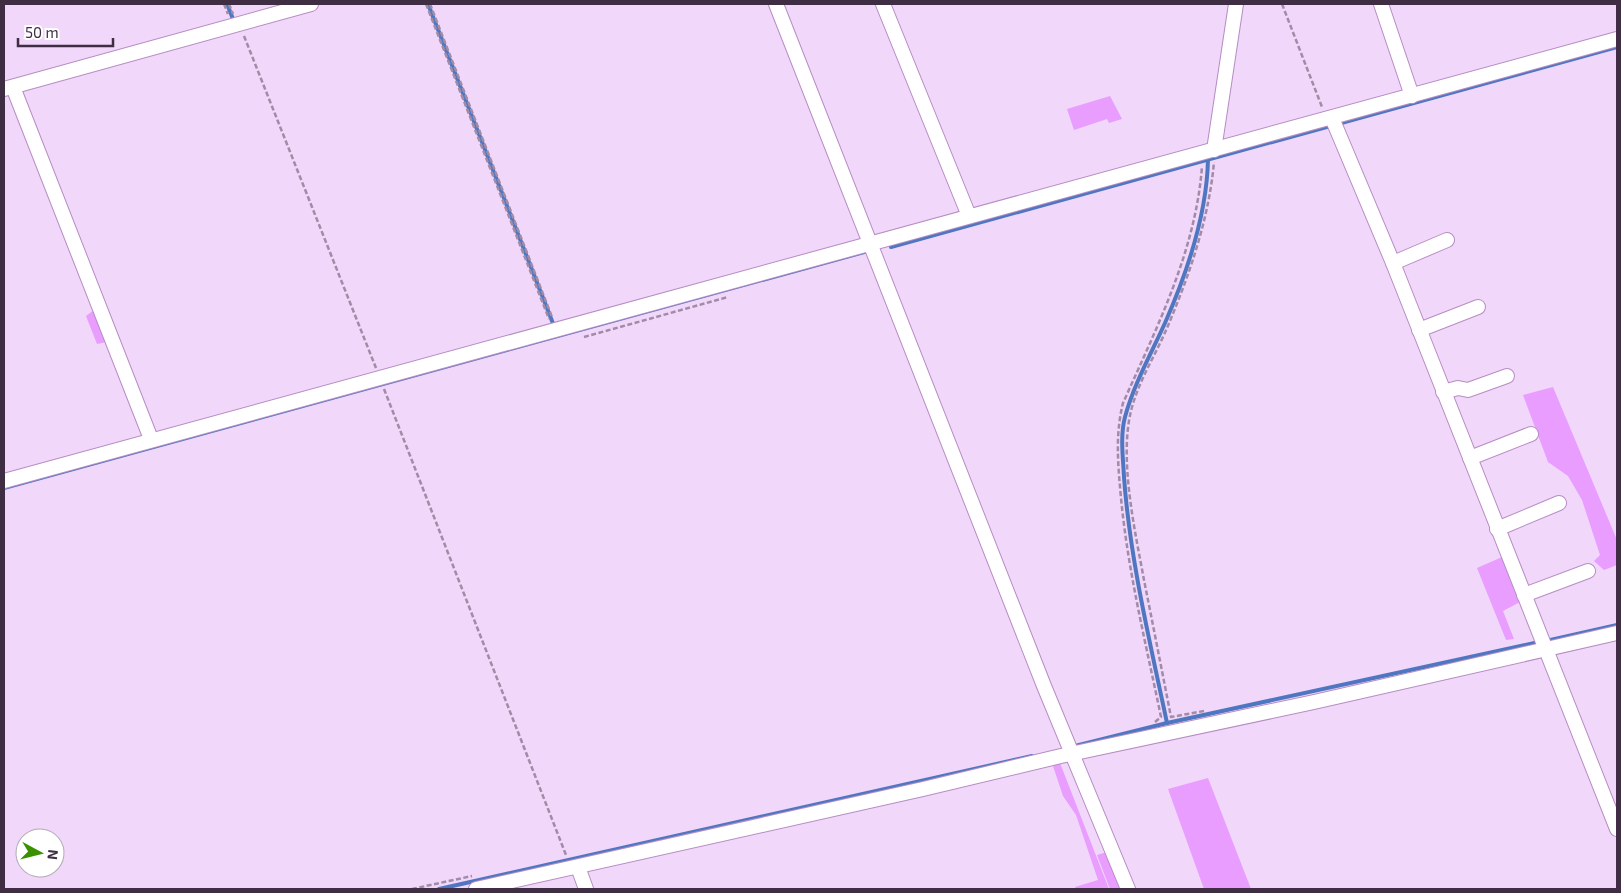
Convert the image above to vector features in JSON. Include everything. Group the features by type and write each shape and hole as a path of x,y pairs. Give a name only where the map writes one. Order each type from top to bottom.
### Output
{"street":[{"path":"151,439 8,88 234,19 310,4"},
{"path":"776,4 871,243 890,297 1128,889"},
{"path":"883,4 969,216"},
{"path":"1209,155 1214,139 1236,4"},
{"path":"1381,4 1412,96"},
{"path":"4,481 151,439 382,383 556,331 871,243 1209,155 1617,39"},
{"path":"1332,121 1393,263 1542,644 1617,829"},
{"path":"1393,263 1447,240"},
{"path":"1419,330 1478,307"},
{"path":"1443,392 1458,388 1468,390 1507,376"},
{"path":"1470,458 1531,434"},
{"path":"1497,529 1560,503"},
{"path":"1524,595 1588,571"},
{"path":"476,889 578,867 1071,750 1542,644 1617,633"},
{"path":"578,867 586,889"}],"path":[{"path":"224,4 234,19"},
{"path":"229,4 367,341 566,855"},
{"path":"426,4 556,331"},
{"path":"430,4 556,331"},
{"path":"1282,4 1332,121"},
{"path":"1147,724 1161,717 1128,558 1117,454 1118,426 1123,403 1172,291 1189,241 1200,186 1209,155"},
{"path":"1205,710 1171,717 1135,531 1127,441 1130,412 1136,395 1167,329 1188,275 1202,226 1209,155"}],"shaded area":[{"path":"1110,96 1122,119 1109,123 1107,119 1074,130 1067,109"},
{"path":"94,310 107,342 97,344 86,316"},
{"path":"1553,387 1617,540 1617,565 1604,570 1594,561 1600,555 1582,500 1568,476 1548,462 1523,395"},
{"path":"1502,557 1520,602 1503,611 1514,639 1506,640 1477,568"},
{"path":"1060,763 1109,889 1076,889 1075,887 1098,880 1076,815 1063,796 1053,766"},
{"path":"1208,778 1251,889 1204,889 1168,789"},
{"path":"1107,852 1123,889 1110,889 1097,855"}],"waterway":[{"path":"227,4 233,19"},
{"path":"428,4 554,326"},
{"path":"891,247 1617,47"},
{"path":"1167,723 1141,601 1131,539 1124,477 1123,432 1125,417 1133,393 1165,323 1188,264 1200,222 1207,180 1208,159"},
{"path":"4,488 868,251"},
{"path":"1546,641 1617,625"},
{"path":"1075,746 1167,723 1539,642"},
{"path":"439,889 1032,756"}]}
